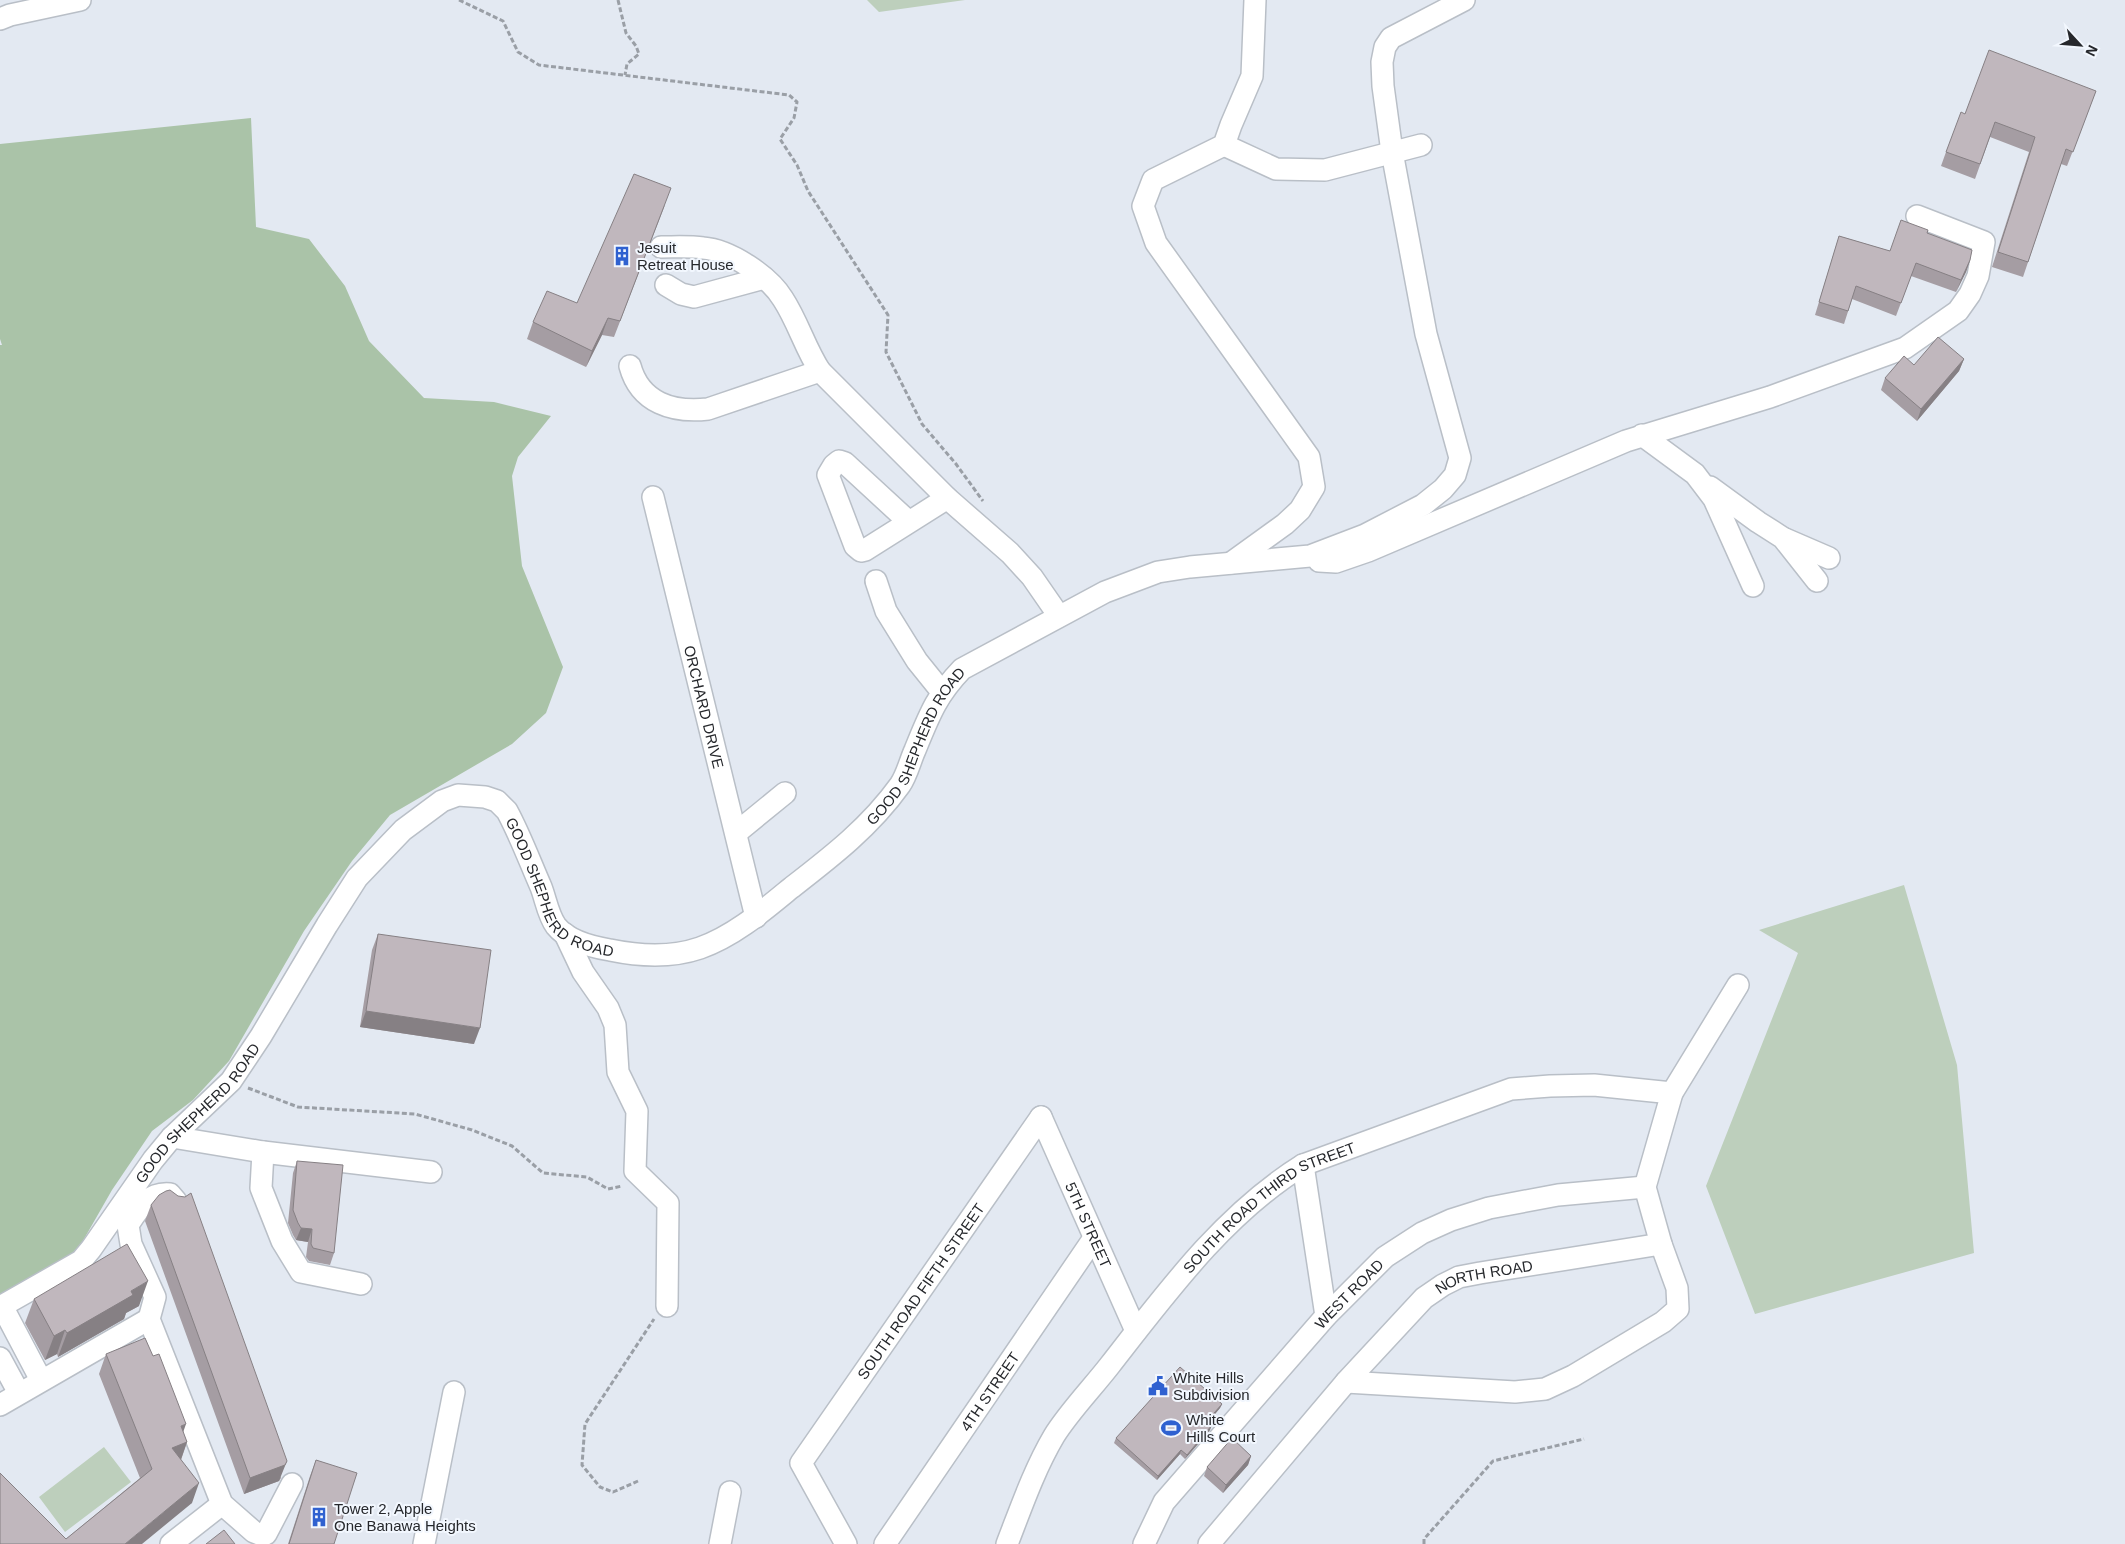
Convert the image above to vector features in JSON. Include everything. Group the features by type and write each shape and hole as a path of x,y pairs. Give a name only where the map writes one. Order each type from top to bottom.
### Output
{"street":[{"path":"0,19 10,15 80,0"},
{"path":"1231,564 1285,524 1300,510 1314,487 1309,457 1156,243 1143,206 1153,180 1224,145 1252,76 1254,0"},
{"path":"1310,556 1366,535 1423,505 1450,483 1459,468 1460,458 1426,334 1392,152 1383,86 1382,62 1385,47 1391,38 1464,0"},
{"path":"1224,145 1276,169 1325,170 1421,145"},
{"path":"1310,556 1320,561 1336,562 1368,551 1626,441 1770,398 1905,348 1958,311 1970,294 1978,276 1984,242 1917,216"},
{"path":"661,247 704,248 724,252 764,278 782,297 820,371 947,498 986,531 1032,576 1059,616"},
{"path":"666,285 681,294 694,297 764,278"},
{"path":"630,366 634,379 650,397 676,409 690,411 708,409 820,371"},
{"path":"1642,435 1727,500 1783,538 1829,558"},
{"path":"1695,474 1714,499 1753,586"},
{"name":"ORCHARD DRIVE","path":"654,497 756,917"},
{"path":"909,522 947,498"},
{"path":"1783,538 1817,581"},
{"name":"GOOD SHEPHERD ROAD","path":"1,1307 81,1261 136,1182 172,1137 230,1081 261,1036 357,878 403,830 442,801 458,795 485,796 497,802 507,811 538,880 550,916 556,926 565,934 580,942 633,955 664,954 699,948 756,917 847,844 876,815 902,783 933,705 962,669 1105,592 1158,572 1310,556"},
{"path":"876,581 886,611 917,661 942,692"},
{"path":"736,834 785,794"},
{"path":"565,934 582,972 608,1008 615,1026 618,1072 637,1111 635,1171 668,1204 667,1306"},
{"path":"1346,1382 1515,1392 1545,1389 1573,1376 1663,1322 1678,1309 1677,1288 1661,1244 1645,1187 1672,1093 1738,985"},
{"name":"SOUTH ROAD THIRD STREET","path":"1007,1544 1027,1493 1054,1436 1136,1331 1214,1239 1254,1200 1280,1179 1303,1164 1511,1090 1550,1086 1594,1085 1672,1093"},
{"name":"5TH STREET","path":"1041,1117 1136,1331"},
{"name":"SOUTH ROAD FIFTH STREET","path":"846,1544 801,1463 1041,1117"},
{"path":"172,1137 263,1152 431,1172"},
{"path":"263,1152 261,1188 282,1241 301,1272 361,1284"},
{"path":"1303,1164 1326,1316"},
{"name":"WEST ROAD","path":"1144,1544 1164,1502 1326,1316 1385,1257 1422,1233 1451,1220 1488,1208 1558,1195 1645,1187"},
{"path":"176,1201 170,1194 159,1193 142,1205 128,1225 131,1244 155,1297 149,1319 222,1504 262,1540 292,1484"},
{"name":"4TH STREET","path":"885,1544 1094,1238"},
{"name":"NORTH ROAD","path":"1209,1544 1346,1382 1424,1298 1443,1285 1459,1277 1661,1244"},
{"path":"1,1307 41,1380"},
{"path":"0,1405 149,1319"},
{"path":"0,1358 18,1393"},
{"path":"424,1544 454,1392"},
{"path":"720,1544 730,1492"},
{"path":"171,1544 222,1504"}],"path":[{"path":"459,0 503,21 518,52 539,64 789,95 797,102 794,118 780,139 797,165 808,191 888,315 886,352 922,424 956,464 985,503"},
{"path":"618,0 626,33 636,46 639,54 627,64 625,75"},
{"path":"230,1081 298,1107 415,1114 472,1130 512,1146 543,1173 587,1177 608,1189 645,1181"},
{"path":"638,1481 613,1492 600,1487 582,1465 585,1424 652,1321 667,1306"},
{"path":"1424,1544 1424,1539 1493,1461 1584,1439"}],"green space":[{"path":"867,0 965,0 879,12"},
{"path":"251,118 256,227 309,239 345,286 369,341 424,398 494,402 551,416 518,457 512,476 522,566 563,667 546,713 512,744 390,815 352,861 304,931 229,1061 193,1100 152,1131 112,1190 80,1246 65,1265 0,1299 0,345 2,345 0,339 0,144"},
{"path":"1904,885 1957,1065 1974,1253 1755,1314 1706,1186 1798,953 1759,930"},
{"path":"104,1447 131,1482 65,1532 39,1497"}],"building":[{"path":"1989,50 2096,91 2073,152 2066,149 2028,262 1998,252 2035,137 1995,122 1980,164 1946,152 1961,112 1965,114"},
{"name":"Jesuit Retreat House","path":"634,174 671,188 620,321 608,318 592,351 533,322 547,291 577,303"},
{"path":"1901,220 1928,230 1927,233 1972,250 1970,260 1961,280 1916,263 1901,303 1856,286 1848,311 1819,302 1839,236 1890,251"},
{"path":"1938,337 1964,359 1921,409 1885,378 1904,356 1914,365"},
{"path":"378,934 491,950 480,1028 366,1011"},
{"path":"297,1161 343,1165 334,1253 313,1248 311,1244 312,1229 301,1228 298,1223 293,1210"},
{"path":"170,1190 178,1196 185,1197 191,1193 287,1461 285,1465 250,1478 151,1205 159,1195"},
{"path":"127,1244 148,1281 131,1291 133,1295 67,1333 65,1330 54,1336 34,1299"},
{"path":"145,1338 153,1356 159,1354 186,1424 181,1426 187,1442 172,1448 199,1483 125,1544 0,1544 0,1473 66,1539 152,1469 106,1354"},
{"path":"1180,1367 1222,1404 1207,1421 1212,1425 1187,1455 1181,1450 1158,1476 1116,1438"},
{"path":"1232,1438 1251,1456 1226,1485 1207,1467"},
{"name":"Tower 2, Apple One Banawa Heights","path":"316,1460 357,1473 334,1544 289,1544"},
{"path":"224,1530 235,1544 206,1544"}],"place":[{"name":"Jesuit Retreat House","path":"622,256"},
{"name":"White Hills Subdivision","path":"1158,1386"},
{"name":"White Hills Court","path":"1171,1428"},
{"name":"Tower 2, Apple One Banawa Heights","path":"319,1517"}]}
